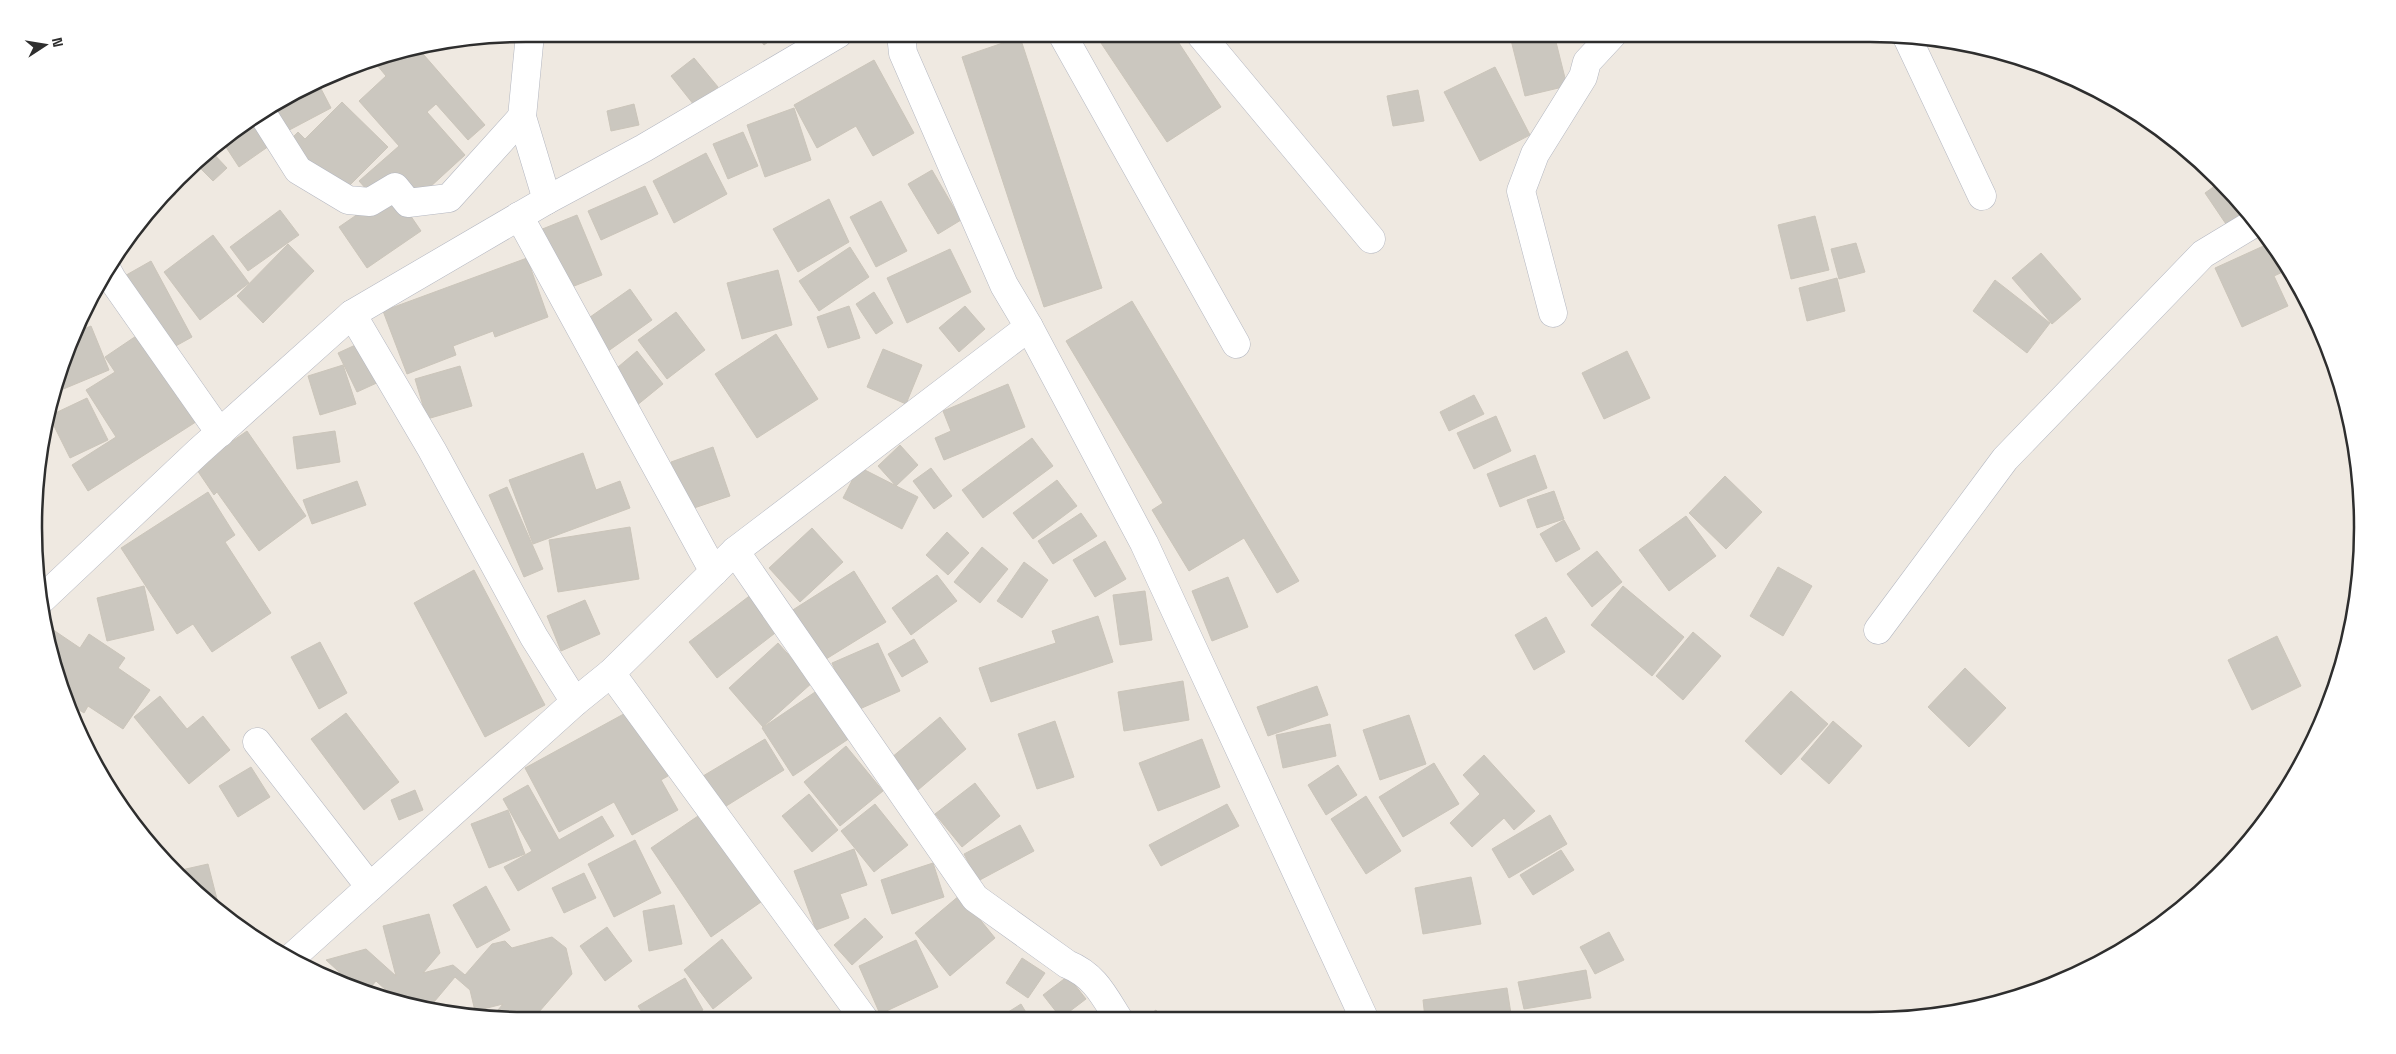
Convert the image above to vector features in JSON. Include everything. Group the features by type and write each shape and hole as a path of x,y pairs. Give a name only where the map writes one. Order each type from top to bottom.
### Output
{"street":[{"path":"529,42 522,117 547,200"},
{"path":"47,590 352,314 547,200 644,148 824,42"},
{"path":"902,42 903,53 1000,276 1144,543 1361,1012"},
{"path":"1066,42 1236,344"},
{"path":"1207,42 1371,239"},
{"path":"1553,312 1521,192 1536,154 1583,77 1587,62 1606,42"},
{"path":"1911,45 1982,196"},
{"path":"266,119 298,170 348,200 370,202 395,187 408,202 449,198 522,117"},
{"path":"519,216 714,572"},
{"path":"1878,630 2005,459 2204,254 2249,227"},
{"path":"111,278 168,363 220,433"},
{"path":"352,314 432,450 534,637 575,702"},
{"path":"296,953 575,702 611,673 735,551 1029,327"},
{"path":"735,551 975,898 1067,964 1084,971 1102,991 1114,1012"},
{"path":"611,673 859,1012"},
{"path":"257,742 370,887"}],"building":[{"path":"1006,42 1022,42 1102,288 1044,307 962,57"},
{"path":"1100,42 1178,42 1221,107 1167,142"},
{"path":"1512,42 1556,42 1567,86 1525,96"},
{"path":"423,54 485,125 468,140 436,104 427,112 465,155 417,199 375,199 359,181 399,146 359,101 386,76 378,66"},
{"path":"694,58 718,87 694,105 671,76"},
{"path":"874,60 914,133 873,156 856,126 817,148 794,105"},
{"path":"1495,67 1530,135 1480,161 1444,92"},
{"path":"321,88 331,108 278,136 268,117"},
{"path":"1418,90 1424,121 1393,126 1387,96"},
{"path":"342,102 388,147 341,194 288,142 298,132 305,139"},
{"path":"634,104 639,125 611,131 607,111"},
{"path":"794,108 811,160 765,177 747,125"},
{"path":"256,126 269,146 239,167 226,148"},
{"path":"743,132 758,166 728,179 713,144"},
{"path":"706,153 727,194 674,223 653,181"},
{"path":"216,156 227,168 213,181 201,169"},
{"path":"932,170 961,220 938,234 908,184"},
{"path":"645,186 658,214 601,240 588,211"},
{"path":"2214,186 2244,221 2230,230 2205,193"},
{"path":"393,190 421,231 367,268 339,227"},
{"path":"829,199 849,242 798,272 773,229"},
{"path":"881,201 907,251 876,267 850,217"},
{"path":"280,210 299,235 248,271 230,247"},
{"path":"577,215 602,275 564,290 540,230"},
{"path":"1815,216 1829,270 1791,279 1778,225"},
{"path":"213,235 249,283 200,320 164,272"},
{"path":"1856,243 1865,272 1839,279 1831,249"},
{"path":"288,244 314,271 263,323 237,296"},
{"path":"2263,246 2281,273 2274,276 2288,306 2242,327 2215,268"},
{"path":"850,247 869,277 819,311 799,281"},
{"path":"950,249 971,292 907,323 887,278"},
{"path":"2041,253 2081,299 2052,324 2012,278"},
{"path":"527,258 548,317 495,337 493,331 453,346 456,355 407,374 383,311"},
{"path":"151,261 192,337 163,353 121,278"},
{"path":"778,270 792,325 742,339 727,283"},
{"path":"1837,278 1845,311 1807,321 1799,288"},
{"path":"1995,280 2050,323 2027,353 1973,311"},
{"path":"630,289 652,320 604,354 583,322"},
{"path":"874,292 893,323 876,334 856,304"},
{"path":"1132,301 1299,581 1277,593 1244,538 1189,571 1152,510 1163,503 1066,341"},
{"path":"849,306 860,338 828,348 817,317"},
{"path":"965,306 985,329 959,352 939,328"},
{"path":"676,312 705,350 667,379 638,340"},
{"path":"91,326 109,370 63,389 68,371 85,328"},
{"path":"145,330 202,418 88,491 72,465 116,437 86,390 115,372 105,357"},
{"path":"776,334 818,399 757,438 715,374"},
{"path":"362,342 381,381 357,392 338,353"},
{"path":"883,349 922,365 906,404 867,387"},
{"path":"637,351 663,384 636,406 611,373"},
{"path":"1627,351 1650,398 1604,419 1582,373"},
{"path":"343,365 356,404 320,415 308,376"},
{"path":"460,366 472,406 427,419 415,379"},
{"path":"1008,384 1025,427 944,460 935,438 951,431 943,411"},
{"path":"1474,395 1484,414 1449,431 1440,412"},
{"path":"87,398 108,440 70,458 54,425 57,412"},
{"path":"1496,416 1511,451 1474,469 1457,433"},
{"path":"247,431 306,516 259,551 217,492 214,495 195,467"},
{"path":"335,431 340,462 297,469 293,437"},
{"path":"1032,438 1053,466 983,518 962,490"},
{"path":"900,445 918,465 896,486 878,466"},
{"path":"713,447 730,496 688,510 671,462"},
{"path":"583,453 596,490 620,481 630,508 533,544 509,480"},
{"path":"1535,455 1547,488 1500,507 1487,474"},
{"path":"859,467 918,497 902,529 843,498"},
{"path":"931,468 952,496 934,509 913,481"},
{"path":"1725,476 1762,512 1726,549 1689,513"},
{"path":"1057,480 1077,506 1033,539 1013,513"},
{"path":"357,481 366,505 312,524 303,500"},
{"path":"507,487 543,569 524,577 489,495"},
{"path":"1554,491 1564,519 1537,528 1527,500"},
{"path":"208,492 235,535 225,542 271,613 212,652 193,624 177,634 121,548"},
{"path":"1081,513 1097,536 1053,564 1038,541"},
{"path":"1686,516 1716,556 1669,591 1639,550"},
{"path":"1564,520 1580,549 1556,562 1540,534"},
{"path":"630,527 639,579 558,592 549,540"},
{"path":"812,528 843,562 800,602 769,568"},
{"path":"947,532 969,553 948,575 926,555"},
{"path":"1105,541 1126,579 1095,597 1073,560"},
{"path":"982,547 1008,569 980,603 954,582"},
{"path":"1597,551 1622,582 1592,607 1567,574"},
{"path":"1024,562 1048,580 1022,618 997,601"},
{"path":"1778,567 1812,586 1783,636 1750,616"},
{"path":"474,570 545,705 485,737 414,603"},
{"path":"854,571 886,622 818,664 788,613"},
{"path":"937,575 957,601 911,635 892,608"},
{"path":"1228,577 1248,627 1212,641 1192,591"},
{"path":"144,586 154,630 107,641 97,598"},
{"path":"1623,586 1684,637 1652,676 1591,625"},
{"path":"1145,591 1152,640 1120,645 1113,595"},
{"path":"752,594 779,630 717,678 689,642"},
{"path":"585,600 600,634 561,651 547,616"},
{"path":"1098,616 1113,662 991,702 979,668 1056,643 1052,631"},
{"path":"1546,617 1565,652 1534,670 1515,635"},
{"path":"54,630 80,648 89,634 125,658 118,668 150,690 123,729 88,706 84,713 78,709 68,683"},
{"path":"1693,632 1721,656 1683,700 1656,676"},
{"path":"2277,636 2301,686 2252,710 2228,660"},
{"path":"914,639 928,662 902,677 888,654"},
{"path":"320,642 347,693 319,709 291,657"},
{"path":"778,643 813,682 763,727 729,688"},
{"path":"878,643 900,691 853,712 832,663"},
{"path":"1965,668 2006,708 1969,747 1928,707"},
{"path":"1183,681 1189,720 1124,731 1118,692"},
{"path":"1317,686 1328,715 1268,736 1257,707"},
{"path":"821,688 853,736 793,776 762,728"},
{"path":"1791,691 1828,724 1781,775 1745,741"},
{"path":"160,696 187,729 203,716 230,750 189,784 134,717"},
{"path":"631,710 668,776 661,780 678,810 632,835 614,802 559,832 525,768"},
{"path":"346,713 399,782 364,810 311,739"},
{"path":"1409,715 1426,764 1380,780 1363,730"},
{"path":"940,717 966,749 918,790 891,758"},
{"path":"1055,721 1074,777 1037,789 1018,734"},
{"path":"1833,721 1862,746 1829,784 1801,759"},
{"path":"1330,724 1336,756 1283,768 1276,735"},
{"path":"765,739 784,770 723,808 703,776"},
{"path":"1202,739 1220,787 1158,811 1139,763"},
{"path":"846,746 883,791 840,826 804,782"},
{"path":"1484,755 1535,811 1514,830 1504,818 1472,847 1450,823 1480,794 1463,775"},
{"path":"1434,763 1459,804 1403,837 1379,797"},
{"path":"1338,765 1357,795 1326,815 1308,785"},
{"path":"251,767 270,797 238,817 219,786"},
{"path":"975,783 1000,816 962,847 935,814"},
{"path":"528,785 559,840 602,816 614,836 518,891 504,867 532,851 503,799"},
{"path":"415,790 423,810 399,820 391,800"},
{"path":"809,794 838,830 812,852 782,816"},
{"path":"1366,796 1401,851 1366,874 1331,819"},
{"path":"875,804 908,845 874,872 841,831"},
{"path":"1227,804 1239,826 1161,866 1149,845"},
{"path":"508,810 525,854 489,868 471,824"},
{"path":"701,814 761,902 711,937 651,848"},
{"path":"1550,815 1567,844 1509,878 1492,849"},
{"path":"1020,825 1034,851 978,881 964,854"},
{"path":"635,840 661,893 614,917 588,864"},
{"path":"854,849 867,885 840,894 849,918 816,930 794,871"},
{"path":"1561,850 1574,870 1533,895 1520,875"},
{"path":"933,863 944,897 892,914 881,880"},
{"path":"208,864 217,898 208,891 184,870"},
{"path":"584,873 596,898 564,913 552,888"},
{"path":"1471,877 1481,924 1423,934 1415,888"},
{"path":"486,886 510,930 477,948 453,905"},
{"path":"960,895 995,938 950,976 915,933"},
{"path":"674,905 682,944 649,951 643,911"},
{"path":"429,914 440,953 423,973 453,965 465,975 492,944 505,941 512,948 552,937 566,948 572,974 539,1012 527,1012 498,1010 503,1004 483,1009 474,1008 470,990 455,977 434,1002 386,990 376,981 372,986 343,975 326,960 366,949 396,976 383,926"},
{"path":"865,918 883,937 852,965 834,945"},
{"path":"607,927 632,961 605,981 580,946"},
{"path":"1609,932 1624,960 1595,974 1580,947"},
{"path":"722,939 752,978 713,1009 684,970"},
{"path":"916,940 938,987 884,1012 879,1012 859,966"},
{"path":"1022,958 1045,973 1028,998 1006,983"},
{"path":"1586,970 1591,998 1524,1009 1518,982"},
{"path":"1068,976 1086,999 1069,1012 1056,1012 1043,995"},
{"path":"685,978 703,1010 700,1012 642,1012 638,1006"},
{"path":"1507,988 1511,1012 1424,1012 1423,1000"},
{"path":"1021,1004 1026,1012 1008,1012"}]}
